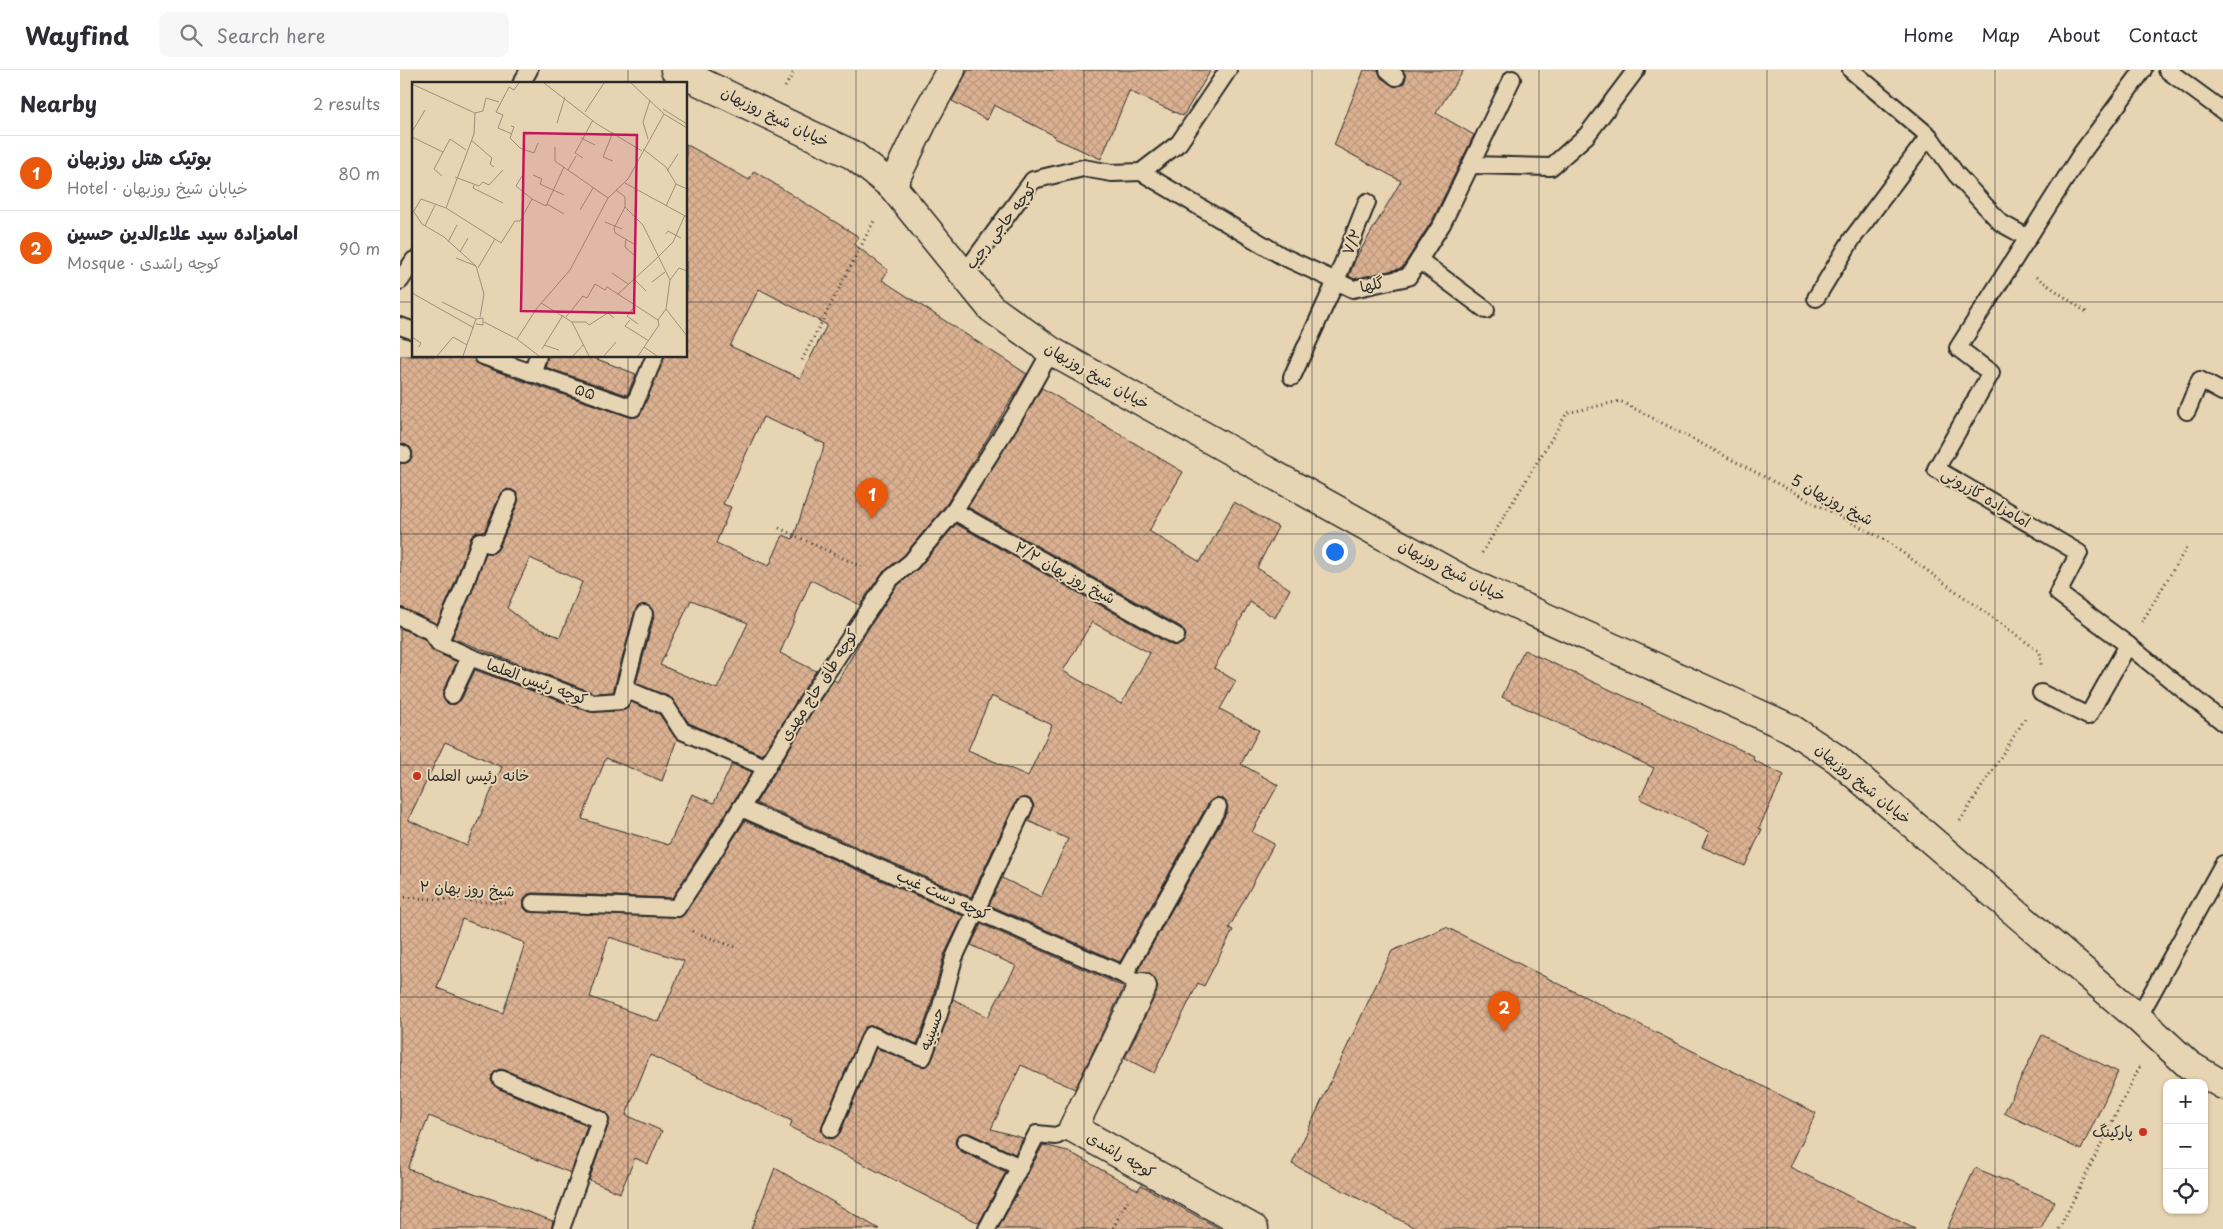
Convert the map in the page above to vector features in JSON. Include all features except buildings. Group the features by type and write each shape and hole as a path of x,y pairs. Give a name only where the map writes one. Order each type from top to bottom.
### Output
{"street":[{"name":"خیابان شیخ روزبهان","path":"676,70 853,155 892,186 991,308 1051,351 1465,581 1790,728 1838,759 2189,1064 2223,1085"},
{"path":"892,186 926,115 951,70"},
{"name":"کوچه راشدی","path":"1133,981 1073,1128 1254,1229"}],"lane":[{"path":"522,82 529,70"},
{"path":"1141,172 1179,143 1228,70"},
{"path":"1471,165 1551,167 1587,135 1636,70"},
{"name":"امامزاده کازرونی","path":"2143,70 2082,154 1958,348 1992,373 1936,469 2079,553 2058,593 2128,645 2223,722"},
{"path":"2167,70 2223,111"},
{"path":"1860,73 1929,136 1956,174 2001,223 2028,238"},
{"name":"گلها","path":"1141,172 1282,256 1353,289 1408,277 1442,224 1512,79"},
{"path":"1816,298 1852,238 1929,136"},
{"name":"کوچه حاجی رجب","path":"964,274 1033,180 1083,168 1112,173 1141,172"},
{"name":"۷/۲","path":"1292,377 1336,281 1367,202"},
{"path":"1419,260 1486,310"},
{"path":"400,281 408,261"},
{"path":"400,326 412,330"},
{"name":"کوچه طاق حاج مهدی","path":"677,908 766,767 889,580 911,562 954,510 1018,410 1051,351"},
{"name":"۵۵","path":"488,358 633,408 654,358"},
{"path":"532,374 537,358"},
{"path":"2187,411 2200,380 2222,392 2223,390"},
{"path":"439,642 463,588 480,541 490,544 509,499"},
{"name":"شیخ روز بهان ۲/۲","path":"954,510 1176,636"},
{"path":"644,614 625,689 666,706 682,731 705,743 766,767"},
{"name":"کوچه رئیس العلما","path":"400,617 430,631 439,642 470,657 593,703 621,700 625,689"},
{"path":"2042,693 2088,716 2128,645"},
{"name":"کوچه رئیس العلما","path":"452,695 470,657"},
{"path":"1133,981 1218,806"},
{"path":"976,910 1024,807"},
{"name":"کوچه دست غیب","path":"741,808 976,910 1133,981"},
{"path":"2147,1026 2223,864"},
{"path":"533,903 677,908"},
{"name":"حسینیه","path":"831,1129 872,1034 923,1057 939,1014 954,958 976,910"},
{"path":"501,1079 600,1120 561,1229"},
{"path":"987,1229 1037,1134 1056,1136 1073,1128"},
{"path":"965,1142 1020,1168"}],"path":[{"path":"802,360 892,186"},
{"path":"2013,261 2089,314"},
{"name":"شیخ روزبهان 5","path":"1465,581 1568,414 1620,401 1885,540 2040,652 2042,693"},
{"path":"780,528 889,580"},
{"path":"2128,645 2188,545"},
{"path":"1942,849 2042,693"},
{"name":"شیخ روز بهان ۲","path":"400,896 494,903 533,903"},
{"path":"677,908 690,915 687,930 736,947"},
{"path":"2059,1229 2147,1026"}],"place":[{"name":"بوتیک هتل روزبهان","path":"872,519"},
{"name":"خانه رئیس العلما","path":"417,776"},
{"name":"امامزاده سید علاءالدین حسین","path":"1504,1032"},
{"name":"پارکینگ","path":"2143,1132"}]}
